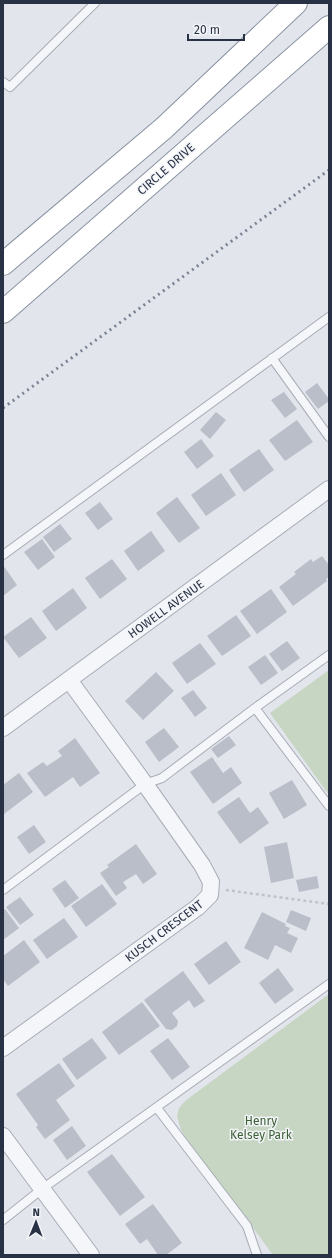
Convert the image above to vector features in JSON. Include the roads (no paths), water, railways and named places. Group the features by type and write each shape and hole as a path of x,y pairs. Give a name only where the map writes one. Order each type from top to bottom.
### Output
{"highway":[{"path":"3,264 164,128 296,3"},
{"name":"CIRCLE DRIVE","path":"3,312 329,27"}],"street":[{"name":"HOWELL AVENUE","path":"3,728 329,489"},
{"name":"KUSCH CRESCENT","path":"3,1048 198,907 210,895 211,882 202,865 69,680"},
{"path":"3,1136 91,1255"}],"lane":[{"path":"3,82 10,87 95,3"},
{"path":"3,555 329,317"},
{"path":"272,358 329,437"},
{"path":"3,890 145,784 162,778 255,708 329,655"},
{"path":"255,708 329,806"},
{"path":"3,1220 42,1189 329,984"},
{"path":"157,1108 247,1226 257,1255"}],"railway":[{"path":"3,408 329,170"}],"park label":[{"name":"Henry Kelsey Park","path":"261,1128"}]}
